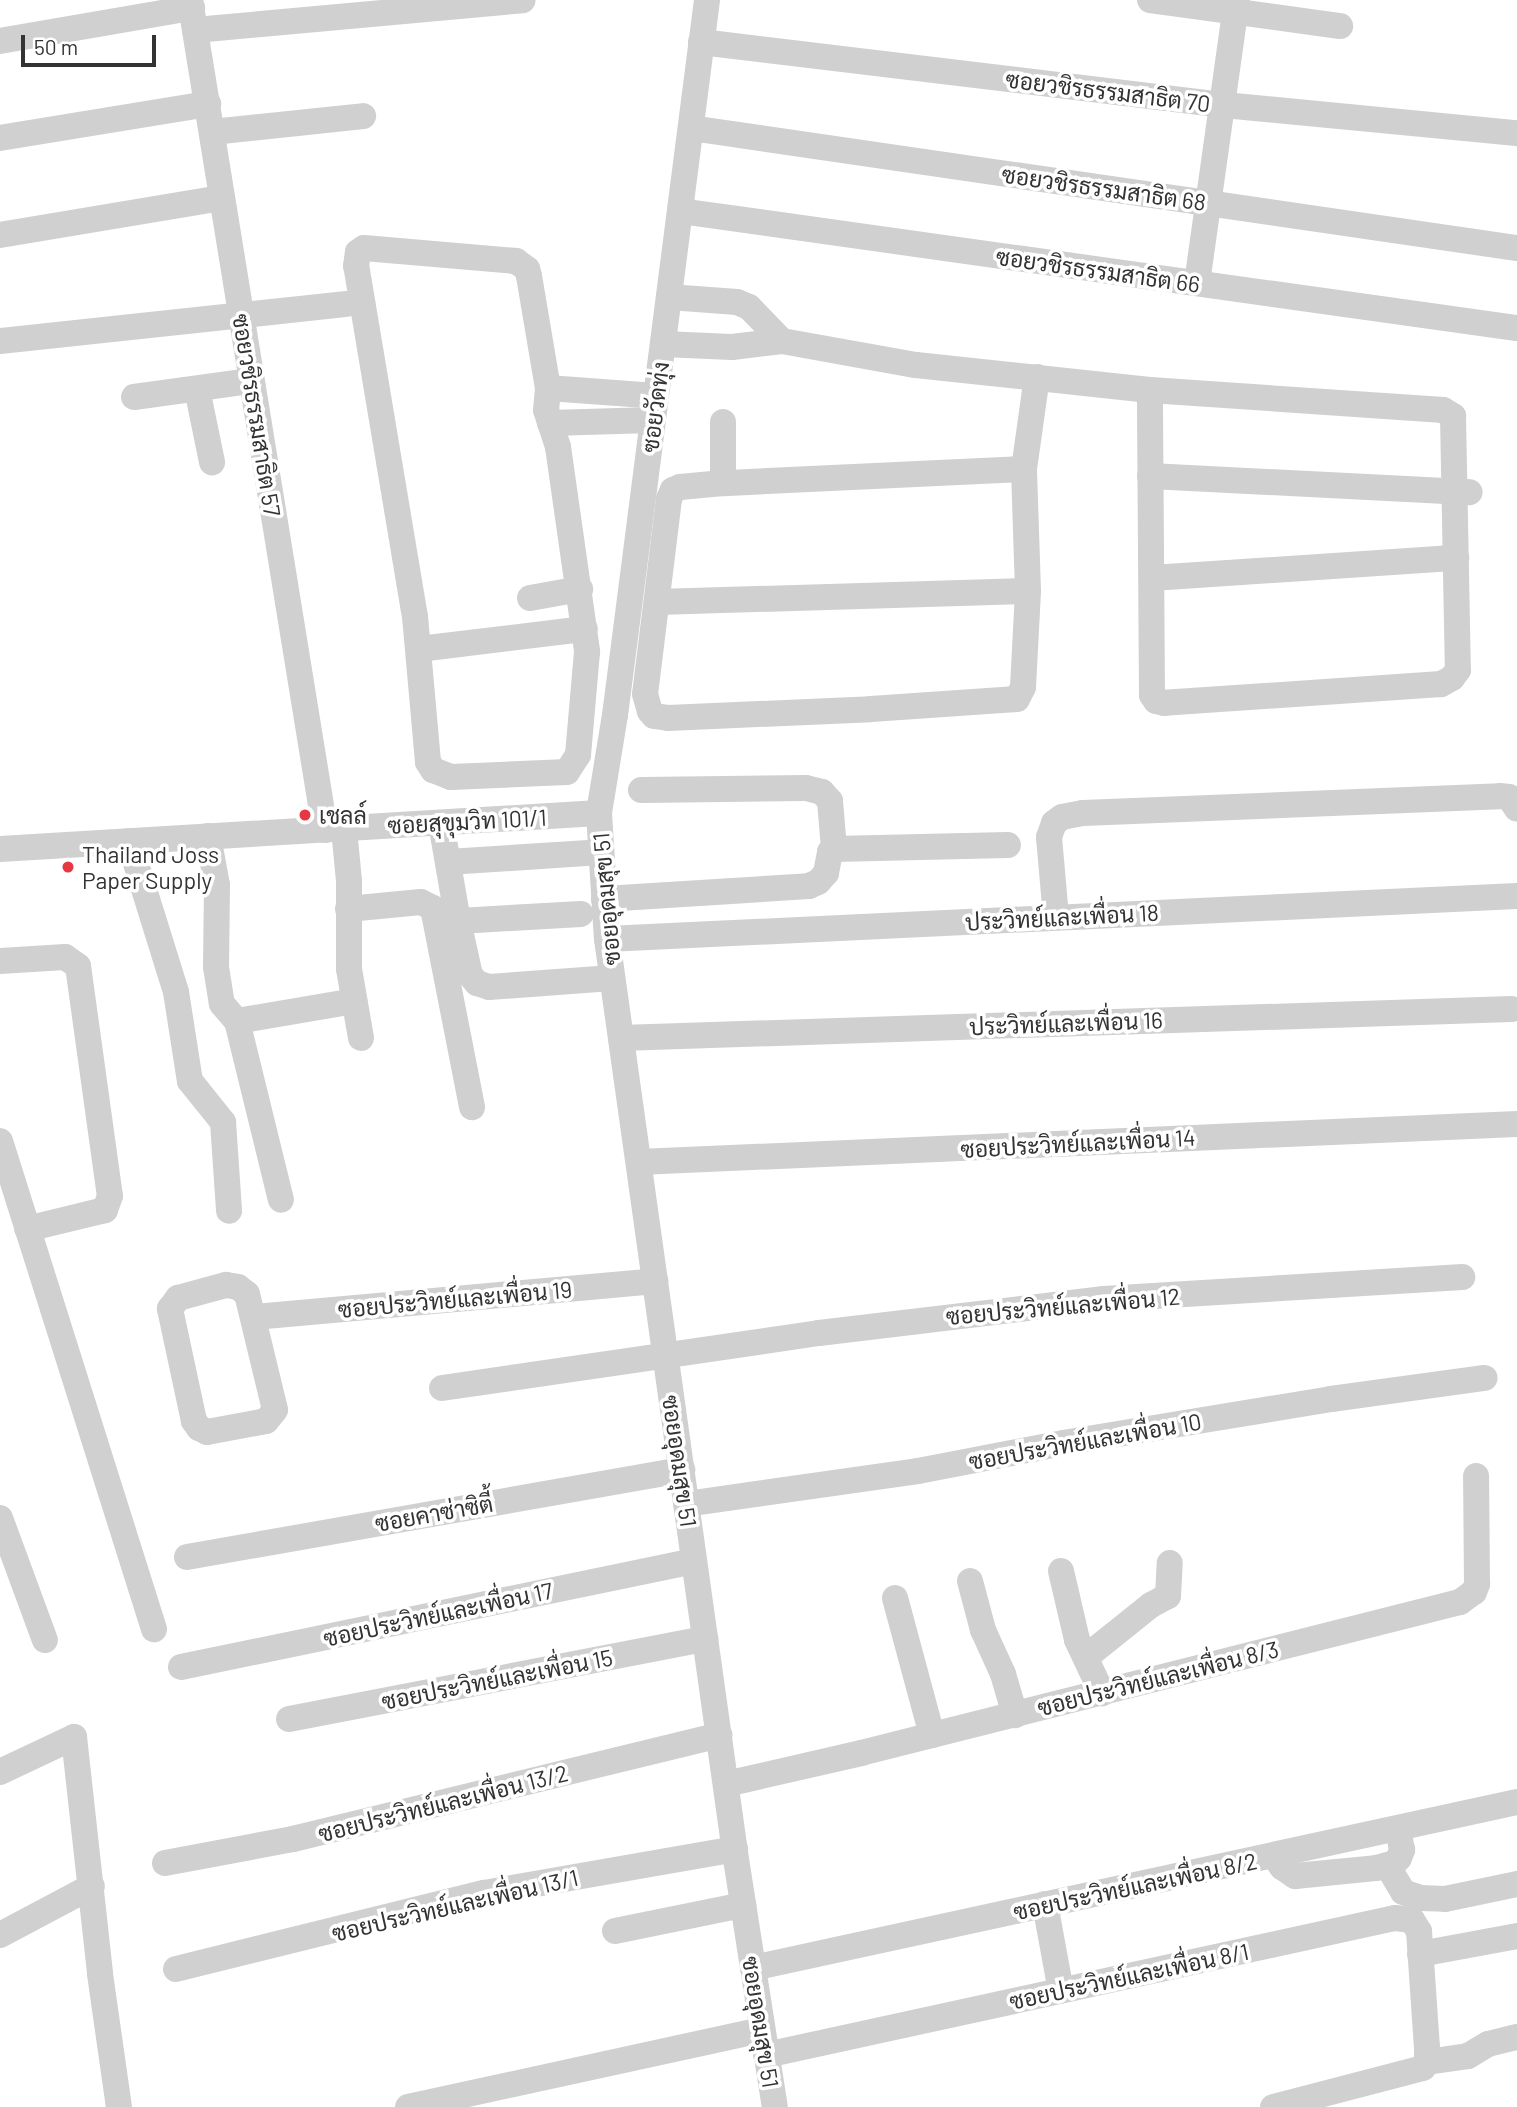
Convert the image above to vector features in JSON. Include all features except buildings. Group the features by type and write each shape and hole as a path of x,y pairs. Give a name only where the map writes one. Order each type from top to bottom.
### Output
{"street":[{"path":"0,41 192,13 448,7 523,0"},
{"name":"ซอยวัดทุ่ง","path":"598,813 615,715 707,0"},
{"path":"1150,0 1237,6 1340,26"},
{"path":"1196,283 1237,6"},
{"name":"ซอยวชิรธรรมสาธิต 57","path":"192,13 251,381 335,829 349,880 349,969 361,1038"},
{"name":"ซอยวชิรธรรมสาธิต 70","path":"701,42 1224,105 1517,133"},
{"path":"0,138 208,104"},
{"path":"212,132 363,116"},
{"name":"ซอยวชิรธรรมสาธิต 68","path":"691,128 1517,248"},
{"path":"0,235 222,198"},
{"name":"ซอยวชิรธรรมสาธิต 66","path":"680,211 1517,328"},
{"path":"364,248 382,249 522,265 529,276 548,388 546,410 550,423 558,447 587,652 578,755 573,766 558,773 451,777 433,770 428,762 419,649 356,266 358,252 364,248"},
{"path":"669,297 737,302 749,307 782,341"},
{"path":"0,341 348,304"},
{"path":"663,344 732,347 782,341 916,365 1150,390 1443,410 1453,416 1463,491 1456,558 1458,670 1452,678 1441,684 1165,703 1156,701 1152,695 1150,390"},
{"path":"1024,469 680,486 670,494 645,694 654,716 668,718 871,709 1017,699 1023,687 1028,591 1024,469 1037,377"},
{"path":"134,397 251,381"},
{"path":"548,388 655,408"},
{"path":"197,389 212,462"},
{"path":"550,423 655,408"},
{"path":"723,422 723,483"},
{"path":"1150,476 1463,491"},
{"path":"1152,578 1456,558"},
{"path":"530,598 580,589"},
{"path":"657,602 1028,591"},
{"path":"419,649 584,629"},
{"path":"604,899 809,886 818,882 826,873 834,849 830,801 822,792 806,788 641,790"},
{"path":"1056,917 1049,837 1054,823 1062,817 1083,813 1500,796 1509,797 1517,809"},
{"name":"ซอยสุขุมวิท 101/1","path":"0,849 598,813"},
{"name":"ซอยอุดมสุข 51","path":"598,813 612,978 743,1905 775,2107"},
{"path":"441,823 470,975 477,983 489,987 612,978"},
{"path":"208,836 217,885 216,967 222,1004 237,1021 281,1200"},
{"path":"128,841 176,992 190,1081 223,1122 229,1211"},
{"path":"834,849 1008,845"},
{"path":"447,862 601,852"},
{"name":"ประวิทย์และเพื่อน 18","path":"607,939 1517,896"},
{"path":"348,909 421,902 433,908 472,1107"},
{"path":"458,920 582,914"},
{"path":"0,961 65,957 78,966 110,1196 105,1210 27,1229"},
{"path":"237,1021 354,1001"},
{"name":"ประวิทย์และเพื่อน 16","path":"621,1038 1511,1009"},
{"name":"ซอยประวิทย์และเพื่อน 14","path":"639,1162 1517,1124"},
{"path":"0,1140 154,1629"},
{"name":"ซอยประวิทย์และเพื่อน 12","path":"442,1388 819,1333 1104,1299 1462,1278"},
{"name":"ซอยประวิทย์และเพื่อน 19","path":"254,1317 655,1280"},
{"path":"232,1285 247,1294 254,1317 276,1405 274,1415 266,1421 202,1430 194,1421 170,1315 172,1305 178,1298 232,1285"},
{"name":"ซอยประวิทย์และเพื่อน 10","path":"686,1504 918,1471 1063,1443 1331,1399 1485,1378"},
{"name":"ซอยคาซ่าซิตี้","path":"187,1557 682,1470"},
{"name":"ซอยประวิทย์และเพื่อน 8/3","path":"726,1784 1102,1693 1468,1597 1474,1592 1478,1575 1476,1476"},
{"path":"0,1518 45,1640"},
{"name":"ซอยประวิทย์และเพื่อน 17","path":"181,1667 694,1561"},
{"path":"1086,1657 1151,1605 1168,1596 1170,1563"},
{"path":"1061,1571 1077,1640 1102,1693"},
{"path":"970,1581 983,1630 1003,1674 1015,1714"},
{"path":"895,1598 932,1735"},
{"name":"ซอยประวิทย์และเพื่อน 15","path":"289,1719 705,1639"},
{"name":"ซอยประวิทย์และเพื่อน 13/2","path":"165,1863 293,1839 719,1735"},
{"path":"0,1772 74,1737 100,1974 119,2107"},
{"name":"ซอยประวิทย์และเพื่อน 8/2","path":"753,1968 1274,1857 1517,1802"},
{"path":"1274,1857 1295,1876 1387,1865 1399,1858 1402,1850 1398,1829"},
{"name":"ซอยประวิทย์และเพื่อน 13/1","path":"176,1969 484,1894 735,1849"},
{"path":"1387,1865 1403,1892 1420,1898 1445,1899 1517,1884"},
{"path":"0,1935 92,1886"},
{"path":"1045,1904 1061,1991"},
{"path":"615,1931 743,1905"},
{"name":"ซอยประวิทย์และเพื่อน 8/1","path":"408,2107 1061,1991 1395,1918 1412,1920 1419,1931 1427,2062"},
{"path":"1420,1954 1517,1936"},
{"path":"1273,2107 1423,2068 1427,2062 1468,2056 1488,2044 1517,2037"}],"place":[{"name":"เชลล์","path":"305,815"},
{"name":"Thailand Joss Paper Supply","path":"68,867"}]}
